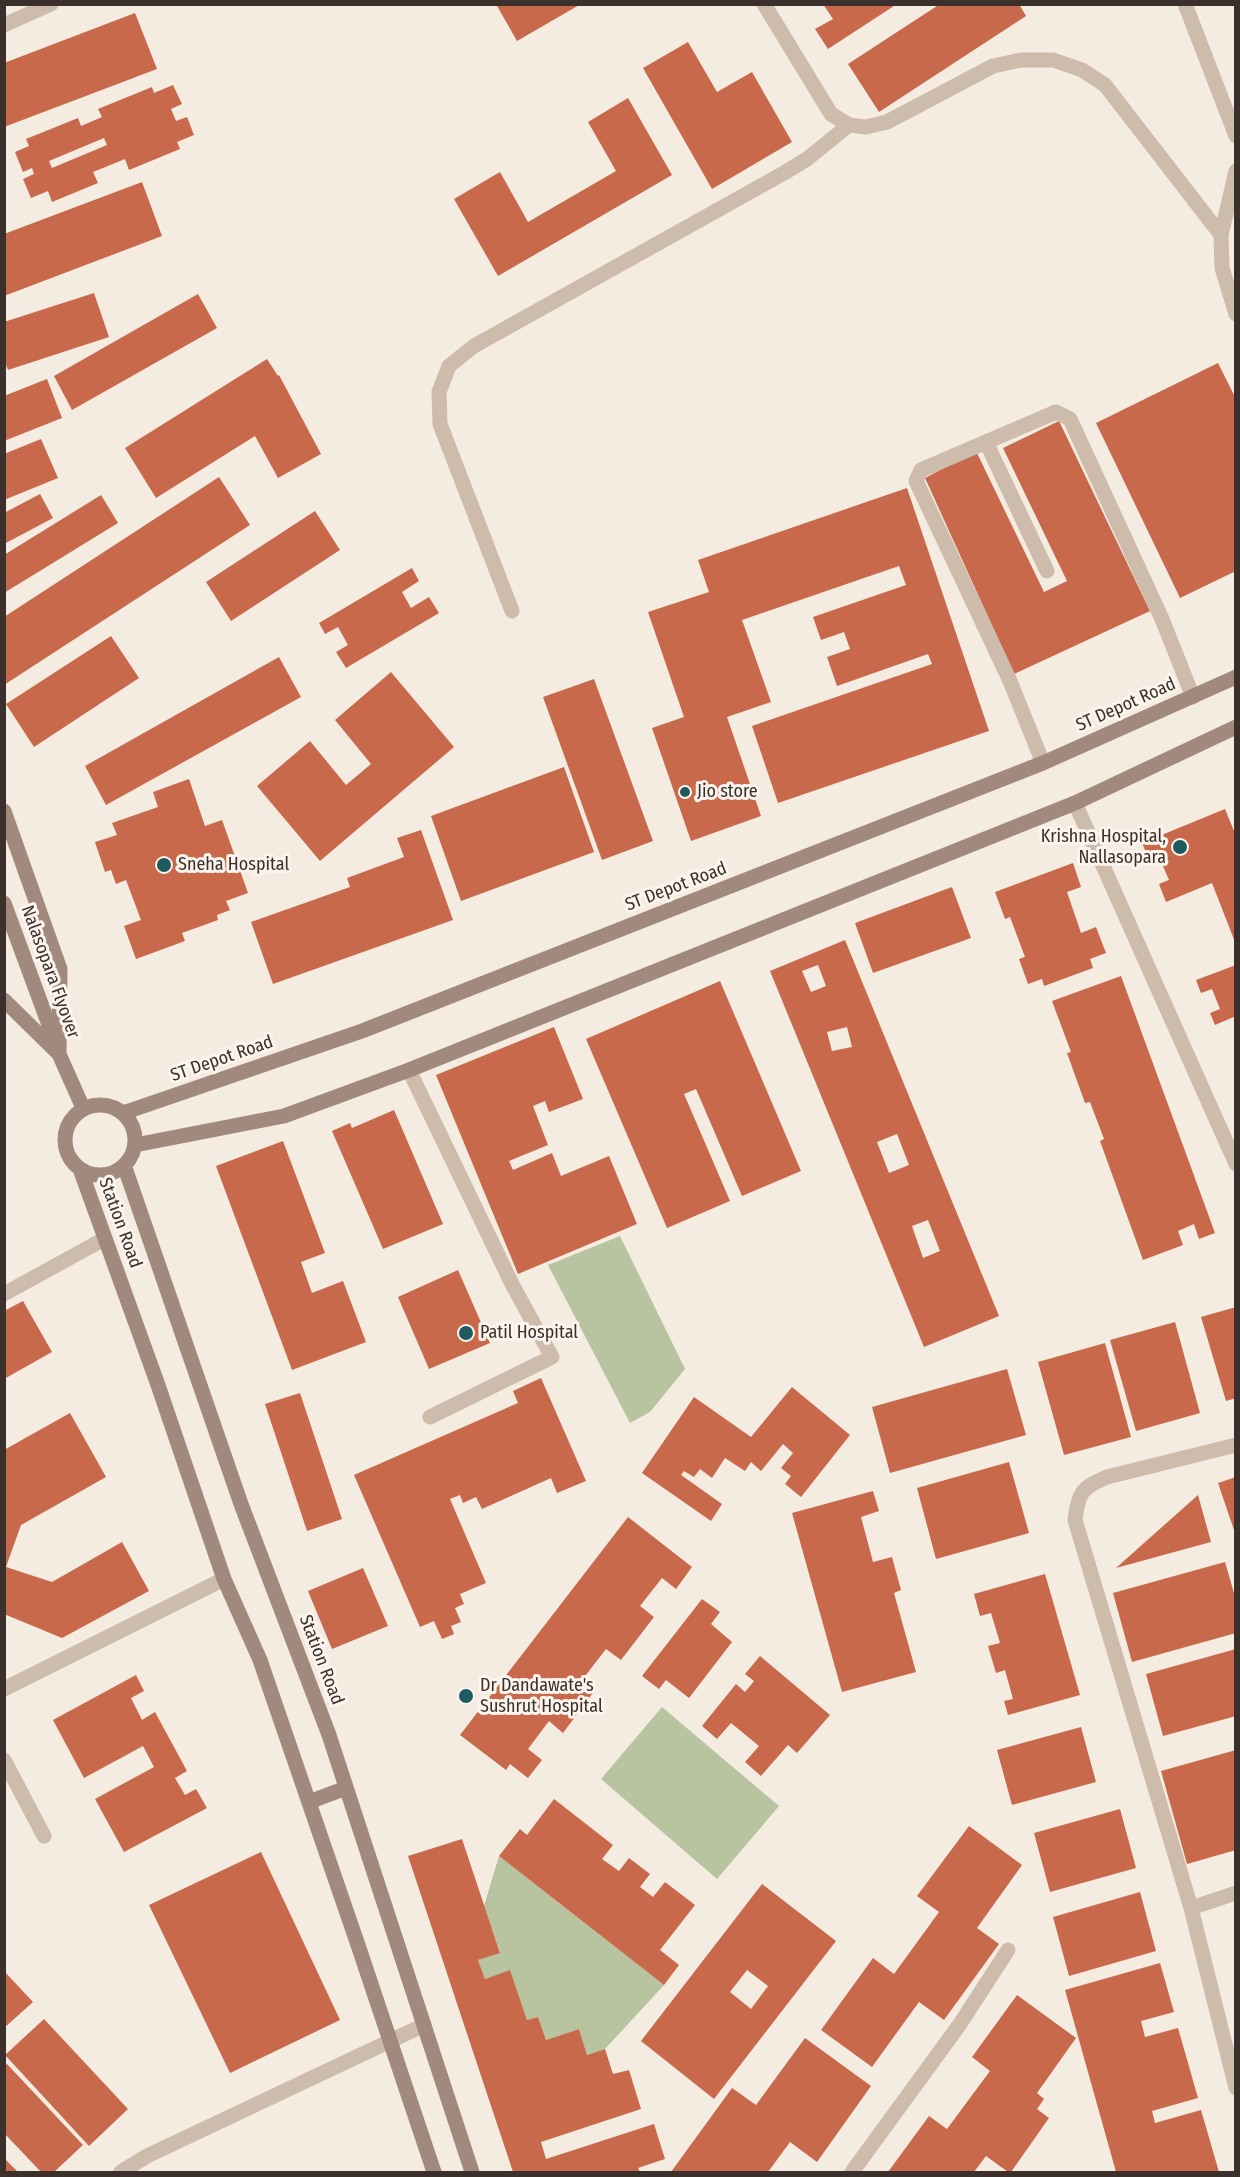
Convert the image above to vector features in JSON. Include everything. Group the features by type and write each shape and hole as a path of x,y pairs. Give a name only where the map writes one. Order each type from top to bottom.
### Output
{"main road":[{"name":"ST Depot Road","path":"123,1113 362,1031 1043,763 1236,677"},
{"path":"135,1145 284,1116 409,1070 1075,803 1236,727"},
{"path":"4,811 60,969 59,1054"},
{"name":"Nalasopara Flyover","path":"4,903 59,1054 83,1108"},
{"path":"4,1000 59,1054"},
{"path":"101,1104 113,1107 123,1113 134,1133 135,1145 131,1156 124,1166 114,1172 102,1175 91,1174 80,1169 72,1161 67,1151 64,1140 66,1129 71,1119 83,1108 101,1104"},
{"name":"Station Road","path":"124,1166 241,1504 329,1736 472,2172"},
{"name":"Station Road","path":"80,1169 158,1385 224,1579 260,1660 434,2172"},
{"path":"309,1802 346,1788"}],"street":[{"path":"4,25 51,4"},
{"path":"764,4 831,114 849,125 866,127 887,122 993,66 1021,60 1053,60 1082,70 1104,85 1221,235"},
{"path":"1185,4 1236,136"},
{"path":"512,611 440,424 439,392 449,366 474,346 784,173 807,159 849,125"},
{"path":"1236,171 1221,235 1222,268 1236,314"},
{"path":"1043,763 1010,681 916,480 921,470 1056,412 1070,419 1162,619 1193,697"},
{"path":"986,442 1047,571"},
{"path":"1075,803 1236,1164"},
{"path":"409,1070 513,1286 552,1357 430,1418"},
{"path":"4,1294 104,1239"},
{"path":"1236,1445 1107,1477 1089,1484 1077,1500 1075,1520 1191,1908 1236,2088"},
{"path":"4,1689 224,1579"},
{"path":"4,1760 44,1836"},
{"path":"1191,1908 1236,1893"},
{"path":"852,2172 960,2024 1008,1950"},
{"path":"121,2172 147,2156 424,2025"}],"green space":[{"path":"620,1236 685,1369 650,1412 630,1423 548,1265"},
{"path":"662,1707 779,1806 717,1879 601,1779"},
{"path":"499,1856 664,1985 605,2049 587,2055 579,2029 546,2040 538,2017 527,2020 510,1971 485,1979 478,1960 500,1952 484,1906"}],"building":[{"path":"496,4 581,4 517,41"},
{"path":"823,4 897,4 828,49 815,29 833,19"},
{"path":"940,4 1019,4 1026,16 879,112 848,64"},
{"path":"135,13 157,69 4,127 4,63"},
{"path":"688,42 717,92 752,72 792,142 712,189 643,68"},
{"path":"173,85 182,104 171,109 176,121 187,117 194,135 177,142 180,149 129,170 125,159 93,172 98,183 52,202 48,191 31,198 23,179 34,174 32,168 23,172 15,152 29,146 26,139 78,118 81,126 102,117 98,109 152,87 154,93","holes":["104,138 107,145 52,168 49,161"]},
{"path":"628,98 672,175 498,276 454,199 500,172 528,222 616,171 588,122"},
{"path":"142,182 162,236 4,296 4,234"},
{"path":"94,293 109,337 8,370 4,360 4,322"},
{"path":"198,294 217,328 72,410 54,376"},
{"path":"267,359 279,375 321,454 278,478 255,436 156,498 125,448"},
{"path":"1218,363 1236,399 1236,571 1180,598 1096,423"},
{"path":"47,379 62,418 4,441 4,396"},
{"path":"1059,421 1150,611 1014,674 925,478 976,451 1044,592 1067,581 1003,448"},
{"path":"41,439 58,478 4,500 4,454"},
{"path":"219,477 250,525 4,685 4,617"},
{"path":"907,488 989,731 778,803 752,726 932,664 928,654 837,686 827,657 850,649 844,632 821,640 813,617 906,585 899,566 742,620 771,702 727,717 761,816 691,841 652,728 684,717 648,612 709,592 698,560"},
{"path":"40,494 53,518 4,544 4,513"},
{"path":"101,495 118,523 4,593 4,555"},
{"path":"315,511 340,550 231,621 206,582"},
{"path":"412,568 419,581 402,592 411,608 429,597 439,613 346,668 336,652 348,645 338,627 325,634 319,623"},
{"path":"111,636 139,678 34,747 6,704"},
{"path":"279,657 301,697 106,805 85,766"},
{"path":"391,672 454,747 320,861 257,786 310,741 346,785 371,764 335,720"},
{"path":"594,679 653,841 602,860 543,697"},
{"path":"564,767 594,852 461,901 431,816"},
{"path":"189,779 205,826 222,820 248,893 226,901 230,910 217,915 218,920 182,933 185,941 136,959 124,926 141,920 126,880 116,884 111,870 105,872 95,842 117,835 112,823 158,807 153,792"},
{"path":"1225,809 1234,831 1236,830 1235,942 1212,883 1166,902 1159,884 1169,880 1159,857 1150,862 1142,843"},
{"path":"421,830 453,920 273,984 251,922 350,887 347,878 404,857 397,838"},
{"path":"1073,863 1081,887 1067,892 1081,933 1096,927 1106,953 1090,959 1093,968 1044,986 1042,979 1028,984 1019,959 1025,957 1010,917 1005,919 995,892"},
{"path":"952,887 971,938 873,973 855,923"},
{"path":"845,940 999,1316 924,1347 770,971","holes":["818,965 826,986 811,992 802,971","847,1027 852,1047 832,1051 827,1032","897,1134 909,1165 889,1173 877,1142","928,1220 940,1251 923,1258 912,1226"]},
{"path":"1236,965 1236,1016 1215,1025 1210,1013 1220,1009 1212,989 1201,993 1196,980"},
{"path":"1121,976 1215,1233 1199,1239 1194,1224 1178,1231 1183,1245 1143,1260 1100,1141 1104,1139 1090,1102 1085,1103 1067,1053 1071,1052 1052,1001"},
{"path":"720,981 801,1171 742,1196 696,1089 684,1094 730,1201 667,1228 586,1039"},
{"path":"554,1027 583,1099 549,1112 545,1101 533,1106 548,1145 509,1161 513,1170 552,1153 561,1176 609,1156 637,1224 518,1274 436,1075"},
{"path":"394,1110 443,1224 383,1249 332,1131 350,1123 352,1128"},
{"path":"283,1141 325,1253 301,1262 312,1293 343,1281 366,1342 292,1370 216,1166"},
{"path":"458,1270 490,1343 429,1369 398,1297"},
{"path":"23,1301 52,1352 4,1379 4,1311"},
{"path":"1236,1307 1236,1398 1226,1401 1201,1317"},
{"path":"1175,1322 1200,1413 1136,1431 1110,1340"},
{"path":"1105,1343 1131,1437 1064,1455 1038,1362"},
{"path":"1007,1369 1026,1435 890,1473 872,1407"},
{"path":"541,1378 586,1481 557,1493 551,1478 482,1509 476,1497 463,1503 460,1495 450,1499 486,1583 460,1594 464,1604 455,1608 461,1622 451,1626 454,1634 442,1639 434,1621 420,1627 354,1475 518,1403 513,1391"},
{"path":"792,1387 850,1435 801,1497 785,1484 791,1476 781,1468 793,1453 783,1444 761,1471 751,1462 745,1471 725,1458 712,1478 700,1469 694,1477 684,1471 681,1475 722,1504 711,1521 642,1473 694,1397 751,1437"},
{"path":"300,1393 342,1519 307,1531 265,1404"},
{"path":"70,1413 106,1477 21,1525 6,1567 52,1582 122,1542 149,1591 62,1638 4,1614 4,1450"},
{"path":"1009,1462 1029,1533 936,1559 917,1488"},
{"path":"1236,1477 1236,1533 1235,1533 1218,1483"},
{"path":"873,1491 879,1511 861,1517 873,1562 892,1557 901,1590 894,1593 916,1672 842,1692 792,1513"},
{"path":"1198,1495 1211,1542 1116,1568"},
{"path":"628,1517 692,1567 676,1589 662,1578 640,1606 654,1617 621,1660 606,1649 582,1680 595,1690 563,1733 549,1721 528,1749 542,1760 528,1778 510,1764 506,1770 460,1735"},
{"path":"1225,1562 1236,1600 1236,1633 1132,1662 1113,1593"},
{"path":"363,1568 388,1626 332,1649 308,1591"},
{"path":"1045,1574 1080,1695 1008,1715 1004,1701 1013,1699 1005,1670 996,1673 988,1646 1000,1643 991,1613 980,1616 974,1594"},
{"path":"702,1599 720,1612 711,1624 732,1642 689,1698 666,1680 659,1689 642,1676"},
{"path":"1236,1649 1236,1716 1163,1736 1146,1674"},
{"path":"760,1656 830,1715 797,1753 788,1745 761,1776 745,1762 759,1746 731,1723 717,1739 702,1726 736,1684 745,1692 754,1681 745,1674"},
{"path":"136,1675 144,1691 131,1698 142,1720 155,1712 187,1771 175,1778 185,1795 196,1789 207,1808 124,1852 95,1799 154,1767 143,1746 84,1778 53,1720"},
{"path":"1081,1727 1096,1782 1012,1805 997,1750"},
{"path":"1236,1750 1236,1850 1187,1864 1161,1771"},
{"path":"554,1799 613,1845 602,1859 619,1871 629,1858 650,1874 640,1887 653,1897 665,1882 695,1905 660,1950 679,1965 664,1985 499,1856 520,1829 527,1835"},
{"path":"1120,1809 1136,1868 1050,1892 1034,1833"},
{"path":"969,1826 1022,1865 977,1928 999,1944 944,2020 919,2002 872,2067 821,2030 873,1958 894,1974 939,1912 917,1896"},
{"path":"462,1839 500,1953 478,1960 485,1979 510,1970 527,2020 538,2017 546,2040 579,2029 587,2055 605,2049 613,2074 629,2070 641,2109 541,2142 546,2159 654,2124 665,2159 638,2168 640,2172 513,2172 408,1856"},
{"path":"261,1852 340,2020 230,2073 149,1905"},
{"path":"762,1884 836,1941 714,2099 641,2041","holes":["747,1970 768,1986 751,2009 730,1992"]},
{"path":"1140,1892 1156,1951 1069,1976 1053,1917"},
{"path":"1160,1963 1174,2012 1141,2021 1145,2037 1178,2028 1198,2098 1152,2111 1155,2123 1201,2110 1219,2172 1116,2172 1065,1990"},
{"path":"4,1971 33,2002 4,2028"},
{"path":"1017,1995 1076,2038 1037,2093 1044,2099 1037,2109 1049,2118 1011,2172 986,2156 974,2172 888,2172 929,2116 947,2129 990,2071 972,2057"},
{"path":"44,2019 128,2109 89,2146 5,2055"},
{"path":"805,2038 871,2086 817,2162 790,2142 768,2172 671,2172 732,2088 756,2105"},
{"path":"7,2064 83,2145 54,2172 41,2172 4,2133 4,2066"},
{"path":"4,2158 18,2172 4,2172"}],"place":[{"name":"Jio store","path":"685,792"},
{"name":"Krishna Hospital, Nallasopara","path":"1180,847"},
{"name":"Sneha Hospital","path":"164,865"},
{"name":"Patil Hospital","path":"466,1333"},
{"name":"Dr Dandawate's Sushrut Hospital","path":"466,1696"}]}
